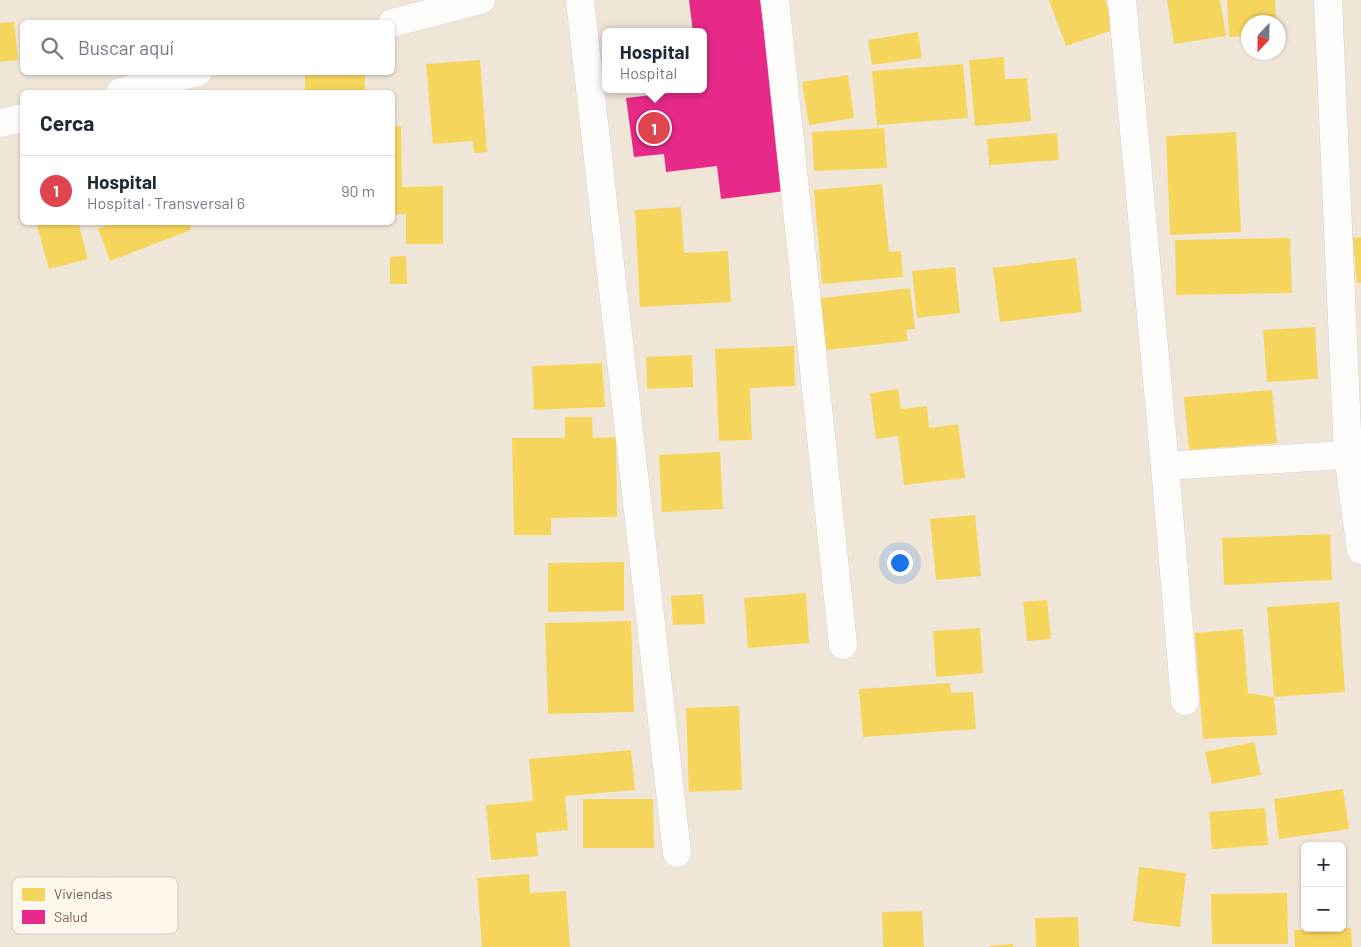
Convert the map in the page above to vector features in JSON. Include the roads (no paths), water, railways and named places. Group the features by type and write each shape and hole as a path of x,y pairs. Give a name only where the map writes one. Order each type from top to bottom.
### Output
{"street":[{"path":"395,22 481,0"},
{"path":"580,0 677,853"},
{"path":"775,0 843,645"},
{"path":"1122,0 1185,701"},
{"path":"1328,0 1361,550"},
{"path":"128,90 186,75"},
{"path":"0,123 20,118"},
{"path":"1165,466 1355,454"}],"place":[{"name":"Hospital","path":"654,128"}]}
